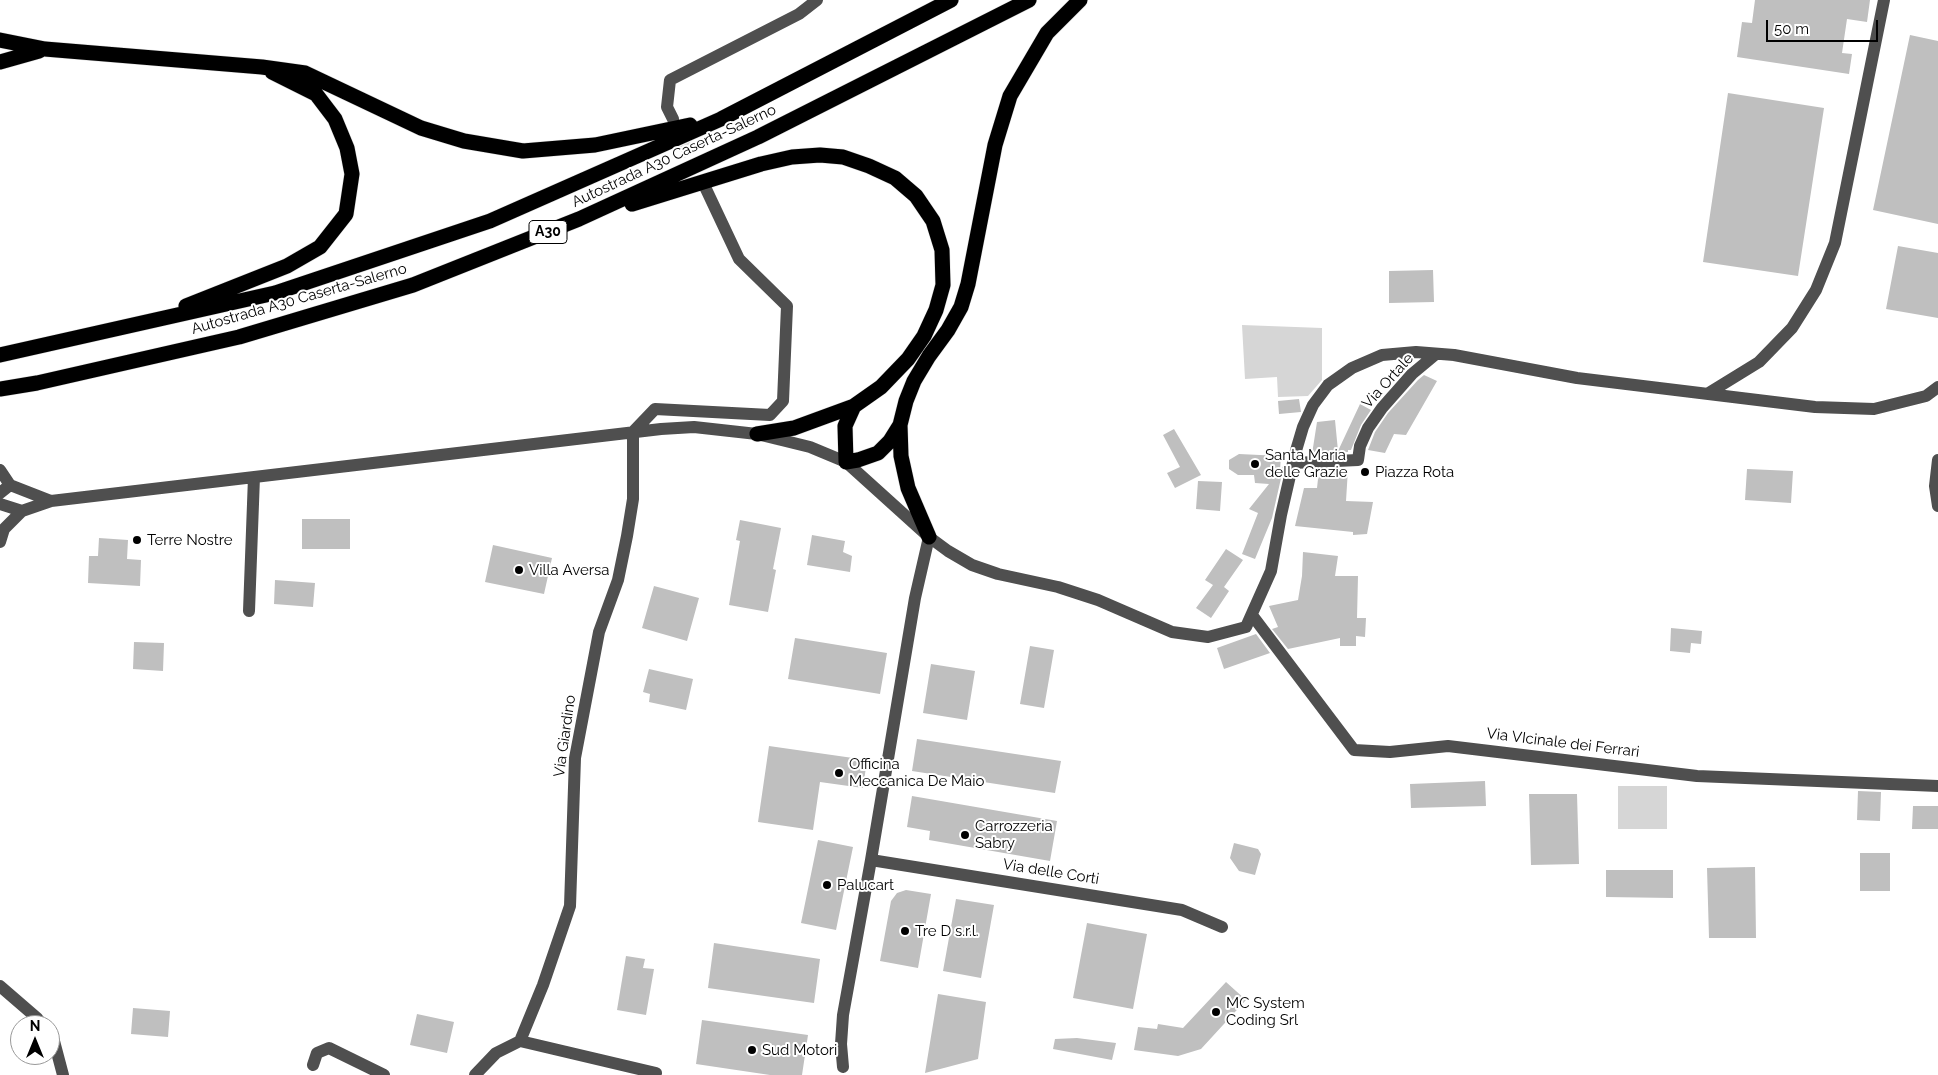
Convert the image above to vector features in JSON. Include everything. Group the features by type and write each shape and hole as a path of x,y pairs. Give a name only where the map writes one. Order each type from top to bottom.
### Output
{"highway":[{"name":"Autostrada A30 Caserta-Salerno","path":"0,355 140,325 275,293 490,221 721,119 951,0"},
{"name":"Autostrada A30 Caserta-Salerno","path":"0,389 37,383 239,337 413,285 579,220 758,137 1029,0"},
{"path":"929,537 908,488 901,456 900,425 906,400 914,381 961,307 968,284 995,145 1010,96 1047,33 1080,0"},
{"path":"0,40 45,50 262,67 305,73 421,128 464,141 524,151 595,145 721,119"},
{"path":"0,62 45,50"},
{"path":"140,325 287,266 320,247 346,214 352,174 348,148 335,119 316,94 262,67"},
{"path":"579,220 761,164 792,157 820,155 843,157 869,166 895,178 916,196 933,221 942,250 943,285 936,310 924,336 908,359 881,387 854,406 794,428 757,434"},
{"path":"854,406 845,426 846,462 878,453 890,441 900,425"}],"street":[{"path":"673,119 667,108 670,80 799,14 817,0"},
{"path":"1707,394 1759,362 1792,328 1816,290 1835,243 1884,0"},
{"path":"634,432 655,409 770,415 783,401 787,306 739,259 706,189"},
{"path":"0,542 4,529 22,510 50,500 634,432 694,427 757,434 810,447 846,462 929,537 972,565 998,574 1066,590 1098,600 1172,632 1208,637 1246,627 1252,614 1271,571 1293,463 1303,427 1313,405 1328,385 1352,368 1382,355 1416,352 1454,355 1577,378 1815,407 1874,409 1926,396 1938,387"},
{"name":"Via Ortale","path":"1293,463 1358,460 1360,446 1368,428 1382,408 1412,374 1436,354"},
{"name":"Via Giardino","path":"520,1041 531,1016 570,906 575,758 600,632 618,580 627,536 633,499 634,432"},
{"path":"1938,460 1935,486 1938,506"},
{"path":"0,470 5,489 50,500"},
{"path":"248,611 254,477"},
{"path":"0,504 22,510"},
{"path":"842,1067 843,1015 915,598 929,537"},
{"name":"Via VIcinale dei Ferrari","path":"1252,614 1354,750 1390,752 1448,746 1697,776 1938,786"},
{"name":"Via delle Corti","path":"871,860 1182,910 1222,927"},
{"path":"0,986 34,1015"},
{"path":"476,1075 496,1053 520,1041 656,1073"},
{"path":"313,1064 317,1054 329,1048 384,1075"},
{"path":"60,1061 64,1075"}],"shaded area":[{"path":"1242,325 1322,328 1322,380 1308,396 1278,397 1277,377 1245,379"},
{"path":"1618,786 1667,786 1667,829 1618,829"}],"building":[{"path":"1755,0 1870,0 1867,22 1847,19 1842,53 1852,54 1849,74 1737,57 1742,22 1752,23"},
{"path":"1910,35 1938,41 1938,224 1873,210"},
{"path":"1728,93 1824,108 1798,276 1703,262"},
{"path":"1898,246 1938,253 1938,318 1886,309"},
{"path":"1433,270 1434,302 1389,303 1389,271"},
{"path":"1424,375 1437,381 1406,435 1394,434 1385,453 1368,450 1375,432 1388,413"},
{"path":"1299,399 1301,412 1279,414 1278,401"},
{"path":"1360,404 1371,410 1361,425 1351,450 1348,450 1348,452 1312,454 1317,422 1335,420 1338,451"},
{"path":"1174,429 1201,475 1175,488 1167,473 1180,467 1163,435"},
{"path":"1239,454 1281,456 1280,470 1284,465 1272,518 1255,559 1242,554 1258,513 1249,509 1269,484 1255,483 1254,475 1238,475 1229,469 1229,460"},
{"path":"1348,469 1346,501 1373,502 1367,534 1353,535 1353,532 1295,526 1304,488 1317,488 1319,470"},
{"path":"1747,469 1793,471 1791,503 1745,500"},
{"path":"1198,481 1222,482 1220,511 1196,509"},
{"path":"302,519 350,519 350,549 302,549"},
{"path":"740,520 781,528 773,569 776,570 768,612 729,605 740,541 736,540"},
{"path":"812,535 845,541 843,552 852,556 850,572 807,565"},
{"path":"99,538 128,540 127,559 141,560 140,586 88,583 89,556 98,556"},
{"name":"Villa Aversa","path":"493,545 552,558 544,594 485,582"},
{"path":"1226,549 1243,560 1224,587 1229,591 1211,618 1196,608 1213,585 1205,580"},
{"path":"1303,552 1338,556 1335,576 1358,576 1357,618 1366,618 1365,637 1356,636 1356,646 1340,646 1340,638 1288,649 1272,629 1278,627 1269,606 1298,600"},
{"path":"275,580 315,583 313,607 274,604"},
{"path":"654,586 699,598 687,641 642,628"},
{"path":"1671,628 1702,631 1701,644 1691,643 1690,653 1670,651"},
{"path":"1256,634 1270,653 1224,669 1217,648"},
{"path":"795,638 887,653 880,694 788,679"},
{"path":"134,642 164,643 163,671 133,669"},
{"path":"1030,646 1054,650 1044,708 1020,704"},
{"path":"931,664 975,671 967,720 923,713"},
{"path":"649,669 693,679 686,710 649,702 650,694 643,692"},
{"path":"917,739 1061,761 1055,793 912,771"},
{"path":"769,746 867,760 863,788 820,782 813,830 758,822"},
{"path":"1485,781 1486,806 1411,808 1410,784"},
{"path":"1858,791 1881,792 1880,821 1857,820"},
{"path":"1529,794 1577,794 1579,864 1531,865"},
{"path":"912,796 1057,821 1050,861 929,840 930,831 907,827"},
{"path":"1913,806 1938,806 1938,829 1912,829"},
{"name":"Palucart","path":"818,840 853,847 836,930 801,923"},
{"path":"1234,843 1258,849 1261,854 1255,875 1239,871 1230,858"},
{"path":"1860,853 1890,853 1890,891 1860,891"},
{"path":"1755,867 1756,938 1709,938 1707,868"},
{"path":"1606,870 1673,870 1673,898 1606,897"},
{"name":"Tre D s.r.l.","path":"906,890 931,894 918,968 880,961 891,901 897,893"},
{"path":"956,899 994,905 981,978 943,971"},
{"path":"1087,923 1147,934 1133,1009 1073,998"},
{"path":"714,943 820,959 814,1003 708,988"},
{"path":"626,956 645,959 643,968 654,969 646,1015 617,1010"},
{"name":"MC System Coding Srl","path":"1226,982 1246,1000 1201,1049 1178,1056 1134,1050 1138,1027 1157,1029 1158,1024 1183,1028"},
{"path":"938,994 986,1002 978,1059 925,1073"},
{"path":"133,1008 170,1011 168,1037 131,1034"},
{"path":"417,1014 454,1022 447,1053 410,1045"},
{"name":"Sud Motori","path":"702,1020 808,1035 802,1075 770,1075 696,1064"},
{"path":"1077,1038 1116,1043 1112,1060 1053,1049 1055,1039"}],"tunnel":[{"path":"677,128 706,189"}],"place":[{"name":"Santa Maria delle Grazie","path":"1255,464"},
{"name":"Piazza Rota","path":"1365,472"},
{"name":"Terre Nostre","path":"137,540"},
{"name":"Villa Aversa","path":"519,570"},
{"name":"Officina Meccanica De Maio","path":"839,773"},
{"name":"Carrozzeria Sabry","path":"965,835"},
{"name":"Palucart","path":"827,885"},
{"name":"Tre D s.r.l.","path":"905,931"},
{"name":"MC System Coding Srl","path":"1216,1012"},
{"name":"Sud Motori","path":"752,1050"}]}
